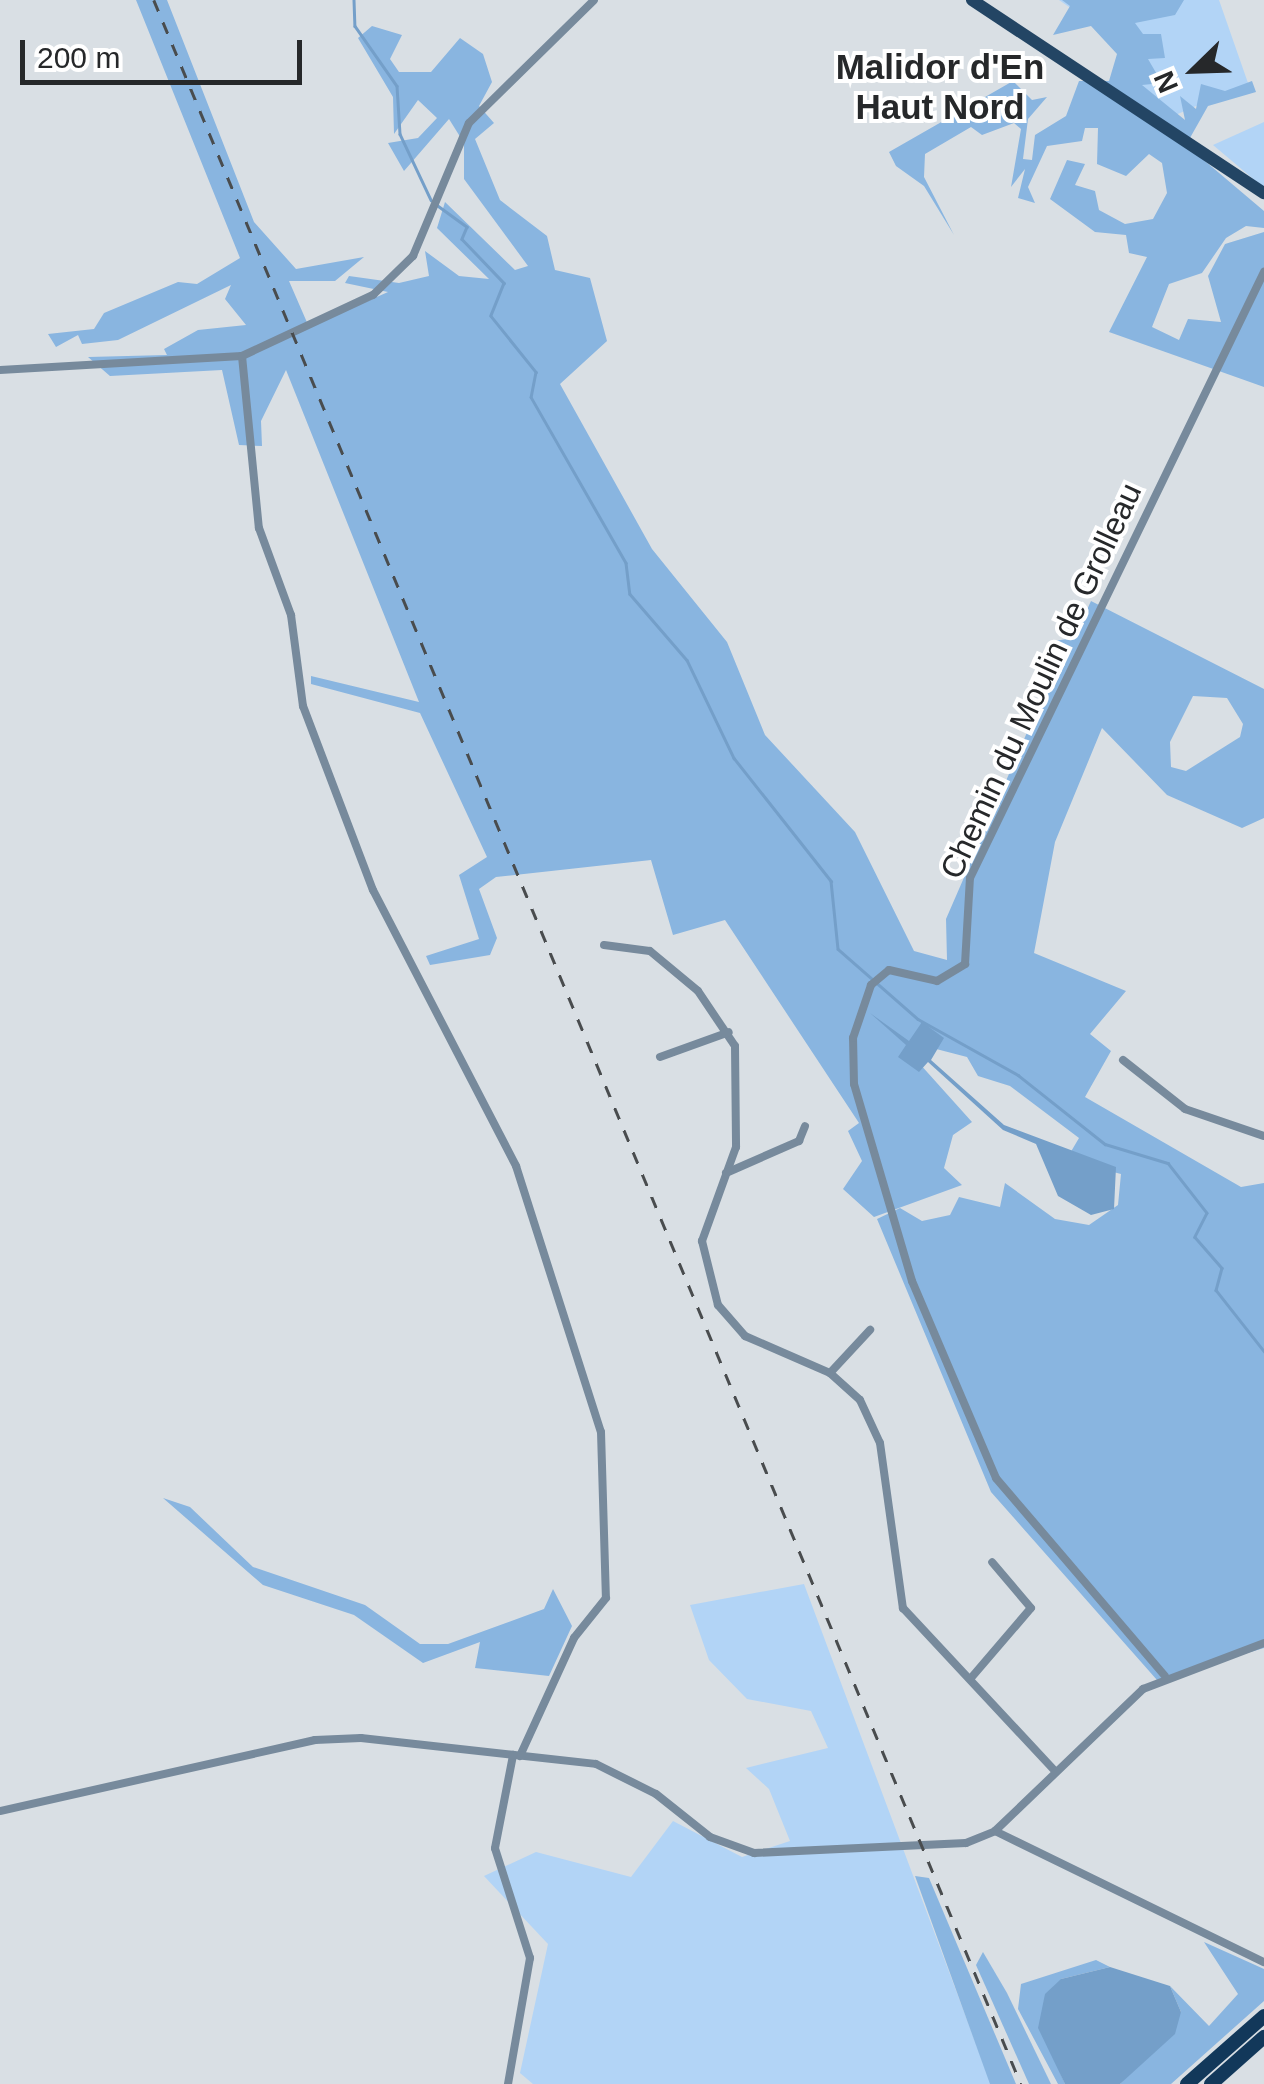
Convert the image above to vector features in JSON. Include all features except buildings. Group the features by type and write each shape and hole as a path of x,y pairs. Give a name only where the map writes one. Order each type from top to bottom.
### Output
{"highway":[{"path":"1187,2084 1264,2016"},
{"path":"1211,2084 1264,2037"}],"main road":[{"path":"972,0 1264,193"}],"street":[{"path":"0,370 242,356 397,277 469,123 594,0"},
{"name":"Chemin du Moulin de Grolleau","path":"1165,1676 996,1478 912,1281 854,1084 853,1038 875,982 902,969 936,981 964,964 970,878 1264,272"},
{"path":"242,356 259,528 291,615 304,706 374,890 516,1166 586,1371 608,1501 606,1598 574,1638 516,1755 496,1848 530,1958 508,2084"},
{"path":"604,945 650,951 729,1032 742,1109 726,1173 702,1241 718,1305 745,1336 830,1373 860,1400 880,1443 904,1608 1054,1770"},
{"path":"660,1057 729,1032"},
{"path":"1124,1060 1185,1109 1264,1136"},
{"path":"726,1173 799,1141 805,1126"},
{"path":"830,1373 870,1330"},
{"path":"971,1678 1031,1608 992,1562"},
{"path":"0,1811 315,1740 596,1764 656,1794 710,1837 754,1853 966,1844 995,1831 1054,1770 1165,1676 1264,1642"},
{"path":"995,1831 1264,1962"}],"shaded area":[{"path":"136,0 167,0 254,222 296,269 364,257 335,281 289,281 309,327 388,292 345,283 349,276 399,283 429,276 425,251 459,276 489,279 437,228 445,202 515,270 528,266 464,179 464,143 449,119 404,171 388,143 418,138 437,118 418,100 394,134 393,97 358,38 372,26 402,35 390,59 399,72 431,72 460,38 483,54 492,82 479,106 494,123 475,139 500,200 547,236 555,270 590,278 607,341 560,384 652,549 727,642 765,735 855,832 914,951 947,960 946,919 1035,714 1054,641 1074,638 1091,601 1264,689 1264,818 1242,828 1167,795 1102,728 1055,842 1034,953 1126,991 1090,1034 1111,1051 1085,1097 1241,1187 1264,1183 1264,1648 1157,1680 991,1492 877,1219 900,1208 922,1221 950,1215 959,1197 1000,1207 1005,1183 1055,1219 1089,1225 1118,1205 1121,1174 1066,1160 1079,1138 1010,1086 978,1076 967,1057 917,1044 910,1053 972,1122 953,1135 944,1168 962,1185 874,1217 843,1189 862,1161 848,1131 859,1123 725,920 673,935 651,860 496,877 479,889 497,938 490,955 430,965 426,956 479,939 459,875 487,857 420,713 311,684 311,676 419,702 286,370 261,421 262,446 239,445 222,370 110,376 88,357 167,355 164,349 198,330 246,325 225,299 231,285 118,340 82,344 78,335 56,347 48,334 94,329 104,313 178,282 197,284 240,258","holes":["1193,696 1227,698 1243,724 1240,737 1186,771 1171,767 1170,742"]},
{"path":"1059,0 1219,0 1248,83 1171,117 1116,84 1128,48"},
{"path":"1062,0 1184,0 1175,15 1135,23 1143,34 1161,34 1165,58 1148,59 1162,83 1142,85 1185,120 1180,96 1196,109 1201,84 1225,91 1252,81 1256,92 1208,106 1186,145 1264,211 1264,228 1246,226 1226,238 1202,273 1169,284 1152,327 1179,340 1188,319 1221,322 1208,276 1225,244 1264,232 1264,387 1109,332 1147,257 1129,253 1126,235 1095,232 1050,199 1067,160 1085,164 1075,185 1095,191 1099,210 1125,224 1153,219 1167,193 1162,163 1149,154 1126,176 1097,164 1098,128 1085,128 1082,141 1047,146 1028,187 1035,203 1018,198 1025,169 1011,187 1021,129 1014,123 982,135 971,127 925,154 924,177 954,235 924,186 896,166 889,152 1013,81 1032,100 1047,97 1028,119 1023,159 1032,160 1035,135 1066,116 1079,81 1109,81 1117,54 1091,26 1053,35 1070,6"},
{"path":"1264,122 1264,188 1213,145"},
{"path":"870,1013 909,1041 922,1022 944,1038 931,1060 1004,1125 1116,1167 1114,1209 1091,1215 1058,1196 1036,1144 1003,1130 928,1062 919,1072 898,1057 906,1045"},
{"path":"163,1498 190,1507 253,1567 365,1605 420,1644 448,1644 544,1609 553,1589 572,1626 549,1676 475,1668 480,1642 423,1663 354,1615 263,1585"},
{"path":"804,1584 991,2084 533,2084 520,2073 548,1944 484,1876 536,1852 631,1877 673,1821 742,1857 790,1841 769,1789 746,1768 828,1748 811,1711 747,1699 709,1660 690,1605"},
{"path":"915,1876 929,1878 1016,2084 990,2084"},
{"path":"1204,1942 1264,1969 1264,2001 1171,2084 1120,2084 1181,2012 1170,1986 1209,2026 1238,1994"},
{"path":"983,1952 1051,2084 1029,2084 976,1965"},
{"path":"1096,1960 1110,1967 1061,1979 1055,2061 1065,2084 1058,2084 1018,2009 1021,1984"},
{"path":"1110,1967 1170,1986 1181,2012 1175,2034 1120,2084 1065,2084 1038,2028 1045,1994 1061,1979"}],"waterway":[{"path":"354,0 355,26 397,86 400,134 431,200"},
{"path":"437,205 467,227 462,239 504,283 491,316 536,372 531,397 626,563 630,594 687,660 734,758 831,881 838,949 918,1019 1018,1075 1105,1144 1168,1163 1207,1213 1195,1237 1222,1268 1216,1290 1264,1351"}],"railway":[{"path":"154,0 1021,2084"}],"district":[{"name":"Malidor d'En Haut Nord","path":"940,87"}]}
